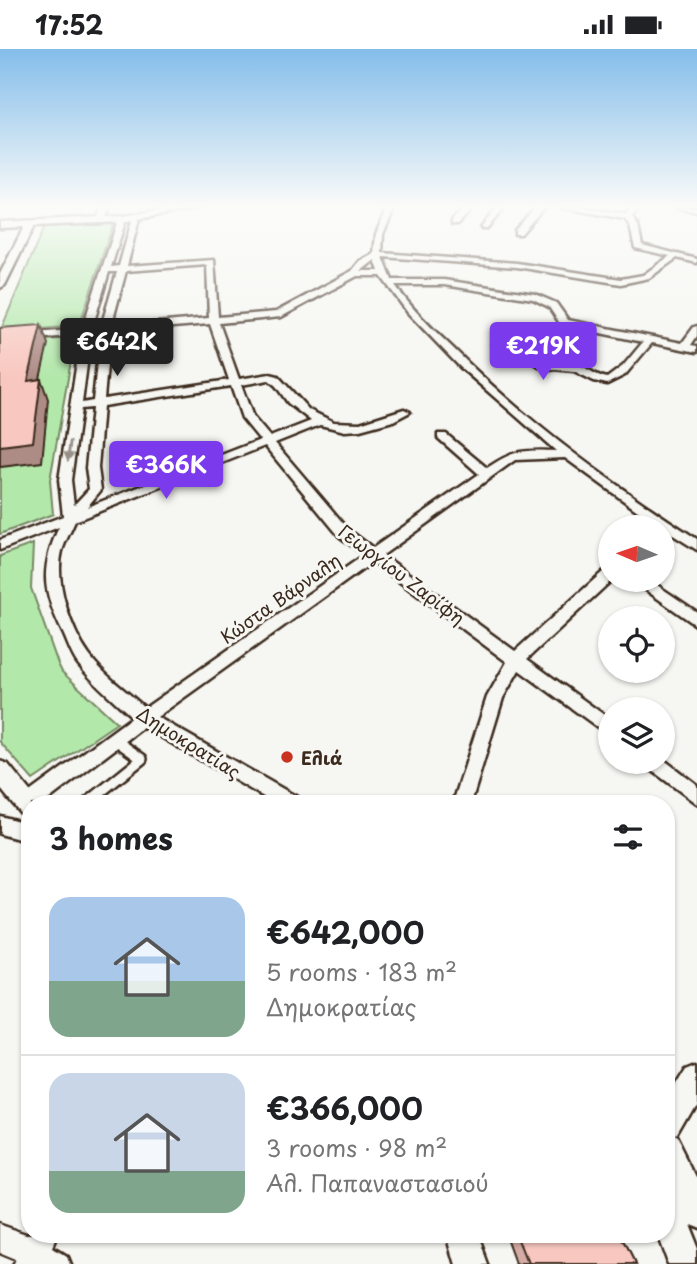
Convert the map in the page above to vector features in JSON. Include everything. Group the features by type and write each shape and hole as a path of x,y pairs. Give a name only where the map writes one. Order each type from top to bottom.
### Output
{"street":[{"path":"70,517 65,479 74,407 86,333 108,264"},
{"name":"Δημοκρατίας","path":"124,264 105,331 92,468 95,490 70,517 55,551 53,584 60,611 83,659 144,718 276,795"},
{"name":"Γεωργίου Ζαρίφη","path":"122,269 189,264"},
{"name":"Γεωργίου Ζαρίφη","path":"211,264 214,321 248,418 344,533 598,720"},
{"path":"0,339 284,313 355,273 362,264"},
{"path":"382,264 406,306 477,379 567,454 649,515"},
{"path":"499,264 618,282 651,276 666,264"},
{"path":"106,270 122,269"},
{"path":"0,285 3,272"},
{"path":"355,273 456,282 534,295 562,314 564,322 558,337 530,356"},
{"path":"564,322 697,348"},
{"path":"685,346 697,328"},
{"path":"497,345 530,356 540,366 575,368 608,381 643,350 649,340"},
{"path":"74,407 270,377 318,422 348,428 365,427 404,412"},
{"path":"0,545 318,422"},
{"path":"442,436 487,474"},
{"name":"Κώστα Βάρναλη","path":"42,795 114,739 487,474 519,455 567,454"},
{"path":"676,533 697,545"},
{"path":"464,795 495,697 517,659 598,585"},
{"path":"656,592 697,620"},
{"path":"0,771 21,797"},
{"path":"669,774 697,796"},
{"path":"0,825 21,831"},
{"path":"675,1113 697,1076"},
{"path":"675,1167 697,1212"},
{"path":"675,1234 686,1264"},
{"path":"0,1238 41,1253"},
{"path":"466,1243 473,1264"}],"lane":[{"path":"97,795 142,759 114,739"}],"green space":[{"path":"29,264 100,264 79,326 0,332"},
{"path":"75,338 50,480 53,514 0,534 0,343"},
{"path":"33,544 31,588 58,664 62,672 117,723 33,780 0,742 0,556"}],"building":[{"path":"41,325 28,381 41,379 33,442 0,446 0,328"},
{"path":"521,1243 622,1243 633,1264 529,1264"}],"place":[{"name":"Ελιά","path":"287,757"}]}
